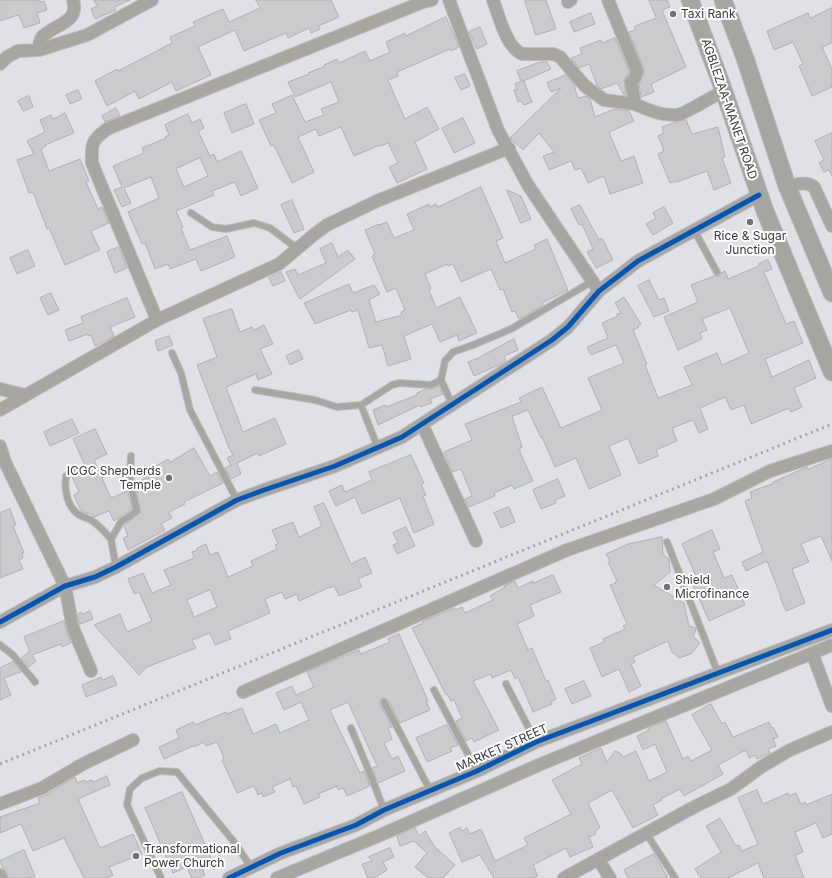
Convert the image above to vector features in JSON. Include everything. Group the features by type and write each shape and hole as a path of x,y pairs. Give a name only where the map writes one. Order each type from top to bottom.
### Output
{"main road":[{"name":"AGBLEZAA-MANET ROAD","path":"690,0 765,212 832,372"},
{"path":"723,0 745,58 790,192 832,293"}],"street":[{"path":"39,50 42,37 53,28 68,20 74,14 74,0"},
{"path":"0,64 7,57 18,51 39,50 86,35 152,0"},
{"path":"157,320 92,163 91,150 96,137 107,129 423,2 432,0"},
{"path":"449,0 498,130 528,185 596,286"},
{"path":"493,0 513,48 522,54 553,54 560,57 585,86 604,100 635,104 664,114 678,115 723,91"},
{"path":"608,0 637,71 635,77 630,82 635,104"},
{"path":"0,410 157,320 279,264 327,225 377,201 509,148"},
{"path":"790,192 803,183 810,184 814,187 832,226"},
{"path":"0,622 65,586 94,577 116,567 237,500 335,466 402,437 552,340 568,327 596,286 759,195"},
{"path":"0,389 25,395"},
{"path":"422,424 476,541"},
{"path":"0,446 2,463 65,586 73,628 91,671"},
{"path":"243,692 567,550 714,499 770,471 832,451"},
{"name":"MARKET STREET","path":"229,878 281,853 356,825 384,810 477,771 536,742 832,630"},
{"path":"279,878 541,764 832,645"},
{"path":"812,653 832,706"},
{"path":"564,878 731,789 761,767 790,750 832,732"},
{"path":"0,804 42,788 83,764 133,740"},
{"path":"598,859 610,878"}],"lane":[{"path":"191,213 212,227 226,230 254,223 270,228 298,249"},
{"path":"694,230 717,272"},
{"path":"452,404 441,380 445,361 453,352 473,346 510,329 596,286"},
{"path":"172,353 181,374 190,410 237,500"},
{"path":"255,390 315,400 337,407 361,405 392,385 399,383 431,385 441,380"},
{"path":"361,405 378,448"},
{"path":"111,539 121,522 137,511 130,482 130,456"},
{"path":"73,470 66,476 65,485 68,501 80,516 90,519 102,528 111,539 116,567"},
{"path":"667,542 718,673"},
{"path":"0,645 13,656 35,682"},
{"path":"506,684 536,742"},
{"path":"434,690 477,771"},
{"path":"384,702 430,790"},
{"path":"351,728 384,810"},
{"path":"161,878 127,805 130,789 142,778 160,771 177,772 234,842 251,867"},
{"path":"646,833 675,878"}],"building":[{"path":"0,0 44,1 47,10 37,13 40,23 24,28 18,15 0,21"},
{"path":"94,0 130,0 114,7 116,10 95,19 91,9 97,6"},
{"path":"256,0 331,0 339,17 318,26 320,29 311,33 309,28 288,38 286,33 244,51 235,30 198,47 211,75 176,91 172,82 139,99 135,91 107,106 95,81 117,69 118,71 172,43 170,37 195,26 193,22 223,9 229,22 260,8"},
{"path":"525,0 546,0 556,29 536,35"},
{"path":"649,0 667,0 670,7 662,10 686,67 651,84 654,92 641,97 639,84 644,73 644,69 629,32 635,30 635,26 656,18"},
{"path":"832,8 832,43 822,47 832,69 832,87 812,96 799,66 803,64 793,42 774,50 767,31 808,13 810,18"},
{"path":"591,13 595,24 574,32 570,22"},
{"path":"446,17 459,47 451,51 450,49 397,72 398,76 388,80 405,119 427,107 439,129 415,142 427,169 397,183 389,167 398,163 388,143 354,156 341,127 319,136 316,129 298,137 314,172 292,183 274,145 271,146 259,120 276,113 272,104 292,95 305,122 324,115 321,109 339,102 331,82 295,97 288,82 309,74 308,73 337,59 339,63 365,51 370,61 390,52 386,42 405,33 405,36"},
{"path":"480,27 487,44 477,49 469,32"},
{"path":"615,38 629,71 624,80 626,95 624,95 617,83 601,89 597,85 589,64 579,68 571,58 582,54 580,48 601,40 602,43"},
{"path":"540,62 547,62 551,69 521,82 517,71"},
{"path":"465,74 470,86 461,90 455,78"},
{"path":"566,75 574,85 578,98 586,96 590,99 595,117 614,109 629,111 634,121 609,132 621,161 634,156 643,183 610,194 604,176 588,183 581,168 575,170 571,161 549,170 543,156 554,152 539,133 523,150 511,139 511,137 561,88 551,92 547,83"},
{"path":"524,81 532,102 524,105 521,101 518,102 514,90 517,89 515,84"},
{"path":"78,90 82,99 70,104 66,95"},
{"path":"29,96 33,107 23,111 18,101"},
{"path":"246,104 254,124 232,133 224,113"},
{"path":"116,108 120,116 105,122 102,116"},
{"path":"65,113 74,133 45,145 46,146 41,149 49,171 80,159 89,181 86,182 98,209 102,207 109,223 91,231 100,250 65,265 49,228 47,229 33,192 29,193 17,160 34,154 27,141 45,132 40,120 51,115 53,119"},
{"path":"188,114 192,123 200,119 204,128 198,131 210,156 214,154 217,162 241,151 258,188 241,196 235,182 212,191 214,195 176,211 190,250 227,236 235,257 201,271 196,259 170,269 168,264 155,269 145,243 142,244 128,212 159,198 151,177 124,188 131,203 122,207 114,190 122,187 113,166 144,153 142,148 166,138 165,137 169,135 165,125","holes":["200,158 208,176 184,187 176,169"]},
{"path":"463,118 475,143 454,153 442,128"},
{"path":"686,120 692,134 718,127 725,157 722,158 731,183 714,190 707,171 677,182 670,183 658,154 664,151 658,136 664,133 662,127"},
{"path":"832,133 832,176 829,170 824,172 819,163 824,160 815,141"},
{"path":"481,187 503,238 496,241 505,263 536,249 534,245 547,239 568,290 542,303 543,305 519,319 515,311 512,312 503,289 500,290 491,269 461,282 453,264 448,266 447,264 425,274 436,308 460,297 477,333 459,341 457,335 440,342 432,324 404,336 411,359 388,366 382,345 369,348 358,310 352,312 351,310 315,324 304,303 349,284 353,293 374,285 380,294 369,300 376,322 402,315 401,312 405,310 396,288 387,292 372,256 375,254 365,230 387,222 394,238 414,230 407,214 429,204 430,207 436,204 437,207"},
{"path":"507,190 521,196 531,219 521,223"},
{"path":"292,200 304,229 294,233 281,205"},
{"path":"580,205 599,240 602,238 613,260 596,268 587,252 593,249 582,224 579,225 571,209"},
{"path":"664,207 673,223 653,235 646,224 656,218 653,213"},
{"path":"332,243 338,257 348,250 355,259 300,299 286,272 295,269 298,275 326,263 320,249"},
{"path":"119,247 127,268 115,273 107,252"},
{"path":"28,250 35,266 17,274 10,258"},
{"path":"768,260 772,269 764,272 786,324 794,321 803,343 765,359 772,377 809,360 816,378 794,388 802,407 791,412 789,408 751,424 744,405 731,410 725,397 700,408 708,429 699,433 693,420 672,428 677,441 656,450 658,456 639,464 628,438 609,446 621,475 589,489 576,458 555,467 528,410 512,416 522,447 520,448 520,452 533,481 514,489 512,485 494,493 495,496 469,507 465,499 472,496 461,469 452,472 444,452 472,440 465,424 521,402 519,398 542,387 561,428 602,410 588,378 624,363 616,345 591,355 587,347 608,338 602,323 618,316 617,314 621,313 615,303 624,297 641,324 633,330 647,364 645,365 658,398 692,385 684,367 717,353 722,365 749,353 730,308 702,319 707,330 700,333 702,339 678,350 664,317 698,302 691,285 714,276 719,276 725,271 728,279 759,266 759,264"},
{"path":"281,272 285,281 273,286 269,278"},
{"path":"649,280 659,300 664,298 669,311 654,317 638,286"},
{"path":"51,293 59,310 48,315 40,298"},
{"path":"127,298 135,317 110,327 114,336 95,346 91,335 88,336 88,334 69,341 65,330 83,323 81,317"},
{"path":"232,309 240,332 252,327 254,330 264,325 273,344 260,349 272,374 258,380 256,374 226,387 243,432 275,418 286,444 259,456 258,453 237,463 241,474 231,479 225,468 231,465 227,458 233,455 197,365 217,357 203,319"},
{"path":"169,336 173,345 158,351 155,341"},
{"path":"514,339 518,350 504,356 506,361 503,363 474,376 468,362"},
{"path":"299,350 303,359 290,365 286,356"},
{"path":"439,386 443,394 430,399 432,403 421,407 420,405 378,425 373,410 385,405 386,407 417,395 417,393 426,389 433,389"},
{"path":"72,419 79,433 50,446 44,432"},
{"path":"95,429 107,454 94,460 111,498 128,491 132,509 114,521 109,511 94,517 90,513 81,511 74,495 79,492 72,477 87,470 73,439"},
{"path":"194,448 210,476 217,472 223,483 184,502 185,504 169,512 172,518 161,524 165,530 128,550 123,538 128,536 124,526 141,512 135,484 159,470 156,466 168,459 170,462"},
{"path":"411,455 424,483 421,484 426,495 423,496 434,524 414,533 400,498 362,514 355,497 336,506 329,491 342,485 345,492 372,480 369,472"},
{"path":"832,459 832,561 821,536 801,544 809,562 792,569 805,603 786,611 767,561 746,571 742,562 763,552 745,501 752,498 750,492 774,483 773,482 807,467 808,469"},
{"path":"558,479 565,496 555,500 556,503 541,509 533,490"},
{"path":"324,503 351,564 365,557 372,573 358,579 362,587 339,596 334,586 299,601 297,594 285,599 282,592 265,599 270,613 228,631 231,639 215,645 210,633 192,640 196,648 147,667 139,675 94,625 120,614 127,632 152,621 139,592 134,594 128,579 143,573 152,593 171,585 164,570 194,558 192,552 198,550 197,548 206,544 210,555 218,552 228,577 253,566 251,561 277,549 275,545 278,544 272,530 293,522 299,537 322,526 314,507","holes":["210,590 217,607 194,617 187,600"]},
{"path":"509,507 515,522 501,528 494,513"},
{"path":"10,509 16,525 13,526 24,553 22,553 23,558 19,560 23,569 0,578 0,513"},
{"path":"406,527 415,546 397,554 393,545 398,543 393,533"},
{"path":"712,530 720,549 713,552 724,578 732,575 745,605 709,621 689,576 700,586 682,544"},
{"path":"662,537 663,554 669,560 670,572 654,585 684,603 689,626 696,628 693,636 700,643 691,654 679,658 672,652 668,641 633,657 635,662 631,664 641,686 629,692 619,669 602,677 590,648 604,642 603,639 625,629 623,626 627,624 610,585 616,583 615,582 617,581 606,554 628,544"},
{"path":"553,575 561,592 530,605 534,616 517,624 528,650 532,648 546,681 548,680 556,699 551,702 552,704 533,712 518,677 515,679 511,670 492,678 491,674 473,681 499,730 474,742 472,738 466,741 456,721 462,718 454,700 451,701 447,694 446,695 412,628 454,608 455,610 462,607 465,613 493,600 490,596 505,587 504,586 515,581 518,588 533,581 533,583"},
{"path":"90,611 93,619 80,624 78,614 81,612 82,614"},
{"path":"64,621 71,643 62,647 61,644 32,655 36,661 29,667 21,658 29,652 30,653 24,637"},
{"path":"399,634 428,701 426,701 430,710 400,723 388,700 384,698 380,700 380,704 392,727 388,728 392,739 384,743 392,759 398,756 405,771 378,783 372,768 377,766 348,702 330,710 360,773 364,771 370,786 347,796 343,788 338,790 337,786 318,794 320,797 304,804 296,786 293,787 290,779 272,787 275,792 263,797 262,793 258,795 254,786 237,793 222,760 224,758 217,742 206,746 204,742 164,759 159,747 179,738 176,730 193,722 195,725 226,712 227,714 242,708 253,734 276,724 280,733 309,720 301,702 284,710 276,693 292,686 296,695 314,687 307,672 359,650 361,654 390,642 388,639"},
{"path":"13,662 21,672 4,678 11,695 0,700 0,668"},
{"path":"113,676 117,685 86,697 82,685 101,677 102,680"},
{"path":"584,681 591,696 572,704 565,689"},
{"path":"711,704 722,724 725,722 733,737 769,722 771,728 773,727 778,737 773,739 776,746 768,749 770,753 757,759 755,755 749,758 746,750 718,765 723,774 684,796 680,789 661,799 662,800 653,805 658,815 633,828 612,790 588,803 600,827 595,832 596,834 589,837 593,847 570,857 566,848 533,865 538,876 533,878 494,878 480,855 462,862 449,833 460,827 462,831 467,828 470,834 481,829 495,861 528,845 524,838 571,814 552,780 582,764 579,758 601,748 607,762 615,751 620,753 623,757 636,751 649,781 667,772 655,744 643,750 637,736 649,730 648,728 666,721 683,759 688,756 691,761 712,750 692,715"},
{"path":"447,725 458,745 450,748 452,751 427,762 416,738"},
{"path":"107,776 110,785 78,799 100,848 133,834 142,854 109,867 113,875 107,878 84,878 64,838 33,851 21,824 0,833 0,817 40,803 38,798 46,795 75,777 77,783 84,780 85,782 92,780 93,782"},
{"path":"757,790 763,804 788,793 789,796 796,793 801,804 805,802 806,805 832,794 832,834 823,838 816,823 795,832 803,852 795,855 804,878 764,878 758,863 728,878 701,878 695,869 721,852 706,826 720,818 736,846 739,845 742,851 758,844 738,798"},
{"path":"182,792 211,858 200,863 205,875 199,878 192,878 187,867 173,873 145,808"},
{"path":"415,828 419,836 425,831 435,847 455,865 443,878 428,878 415,867 427,853 414,841 400,846 397,836"},
{"path":"390,848 394,857 383,862 387,870 374,878 368,878 362,864 372,861 369,857"},
{"path":"24,850 35,876 30,878 8,878 7,873 0,861"},
{"path":"654,854 668,878 628,878 624,870"}],"railway":[{"path":"0,764 832,424"}],"cycle path":[{"path":"0,622 65,586 95,577 116,567 237,500 335,466 402,437 552,340 568,327 599,291 638,261 759,195"},
{"path":"229,878 281,853 356,825 384,810 477,771 536,742 832,630"}],"place":[{"name":"Taxi Rank","path":"673,14"},
{"name":"Rice & Sugar Junction","path":"750,222"},
{"name":"ICGC Shepherds Temple","path":"169,478"},
{"name":"Shield Microfinance","path":"667,587"},
{"name":"Transformational Power Church","path":"136,856"}]}
